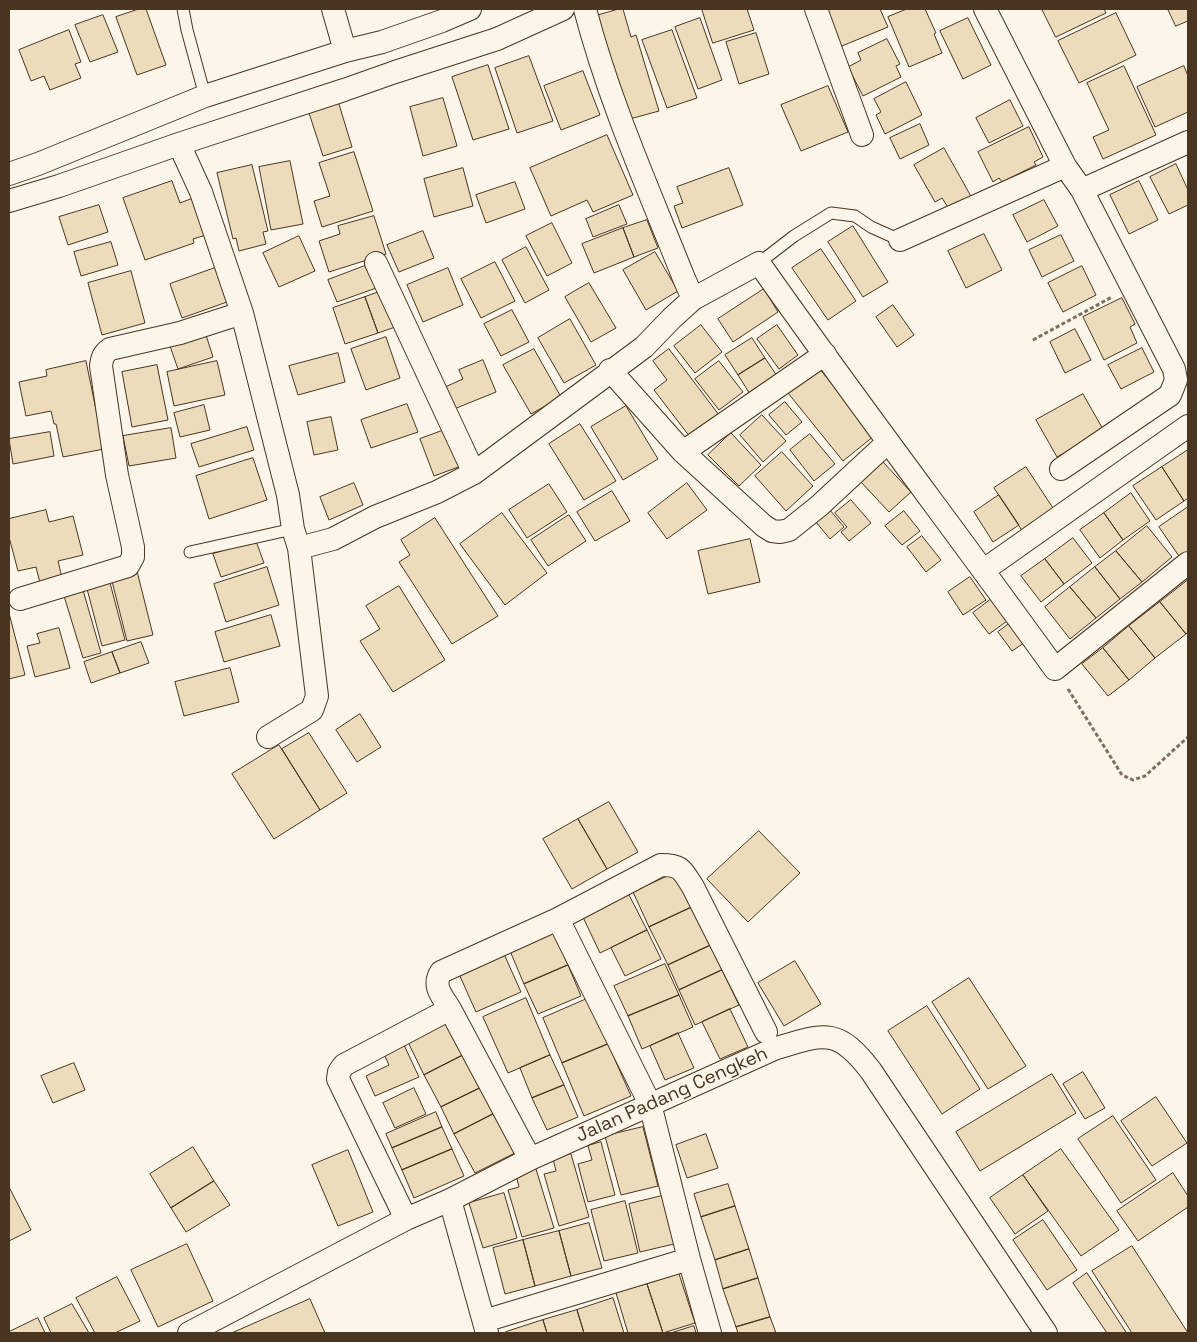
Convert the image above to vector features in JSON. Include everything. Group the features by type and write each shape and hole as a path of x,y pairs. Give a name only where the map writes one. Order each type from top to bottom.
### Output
{"street":[{"path":"332,9 344,51"},
{"path":"9,174 205,96 344,51 382,42 470,9"},
{"path":"9,201 59,186 179,144 496,39 562,9"},
{"path":"585,9 598,57 618,116 694,299"},
{"path":"816,9 862,135"},
{"path":"985,9 1065,166 1082,190 1132,286 1174,369 1176,380 1170,395 1061,469"},
{"path":"382,42 395,72"},
{"path":"1082,190 1188,142"},
{"path":"179,144 201,192 242,313 288,495 296,538 317,696 312,710 268,738"},
{"path":"900,240 1065,166"},
{"path":"296,538 333,539 375,517 436,492 474,473 610,370 644,347 672,318 694,299 759,262 888,442 1055,669 1188,563"},
{"path":"376,263 474,473"},
{"path":"20,599 128,566 133,557 134,547 117,475 101,366 102,358 106,352 110,349 180,333 242,313"},
{"path":"683,452 825,354"},
{"path":"610,370 683,452 764,526 772,530 780,532 788,530 819,506 888,442"},
{"path":"984,570 1188,426"},
{"path":"530,1159 436,984 441,972 558,919 661,865 674,865 682,870 693,887 766,1032"},
{"path":"558,919 650,1104 689,1259 710,1333"},
{"path":"406,1218 338,1079 339,1072 344,1065 450,1008"},
{"name":"Jalan Padang Cengkeh","path":"189,1333 406,1218 450,1200 530,1159 774,1049 810,1038 826,1037 848,1045 858,1053 1046,1333"},
{"path":"450,1200 485,1327 689,1259"}],"lane":[{"path":"183,9 205,96"},
{"path":"759,262 794,236 831,213 855,216 871,227 900,240"},
{"path":"190,552 296,538"}],"path":[{"path":"1033,340 1132,286"},
{"path":"1055,669 1122,775 1133,780 1145,776 1188,737"}],"building":[{"path":"139,9 146,9 166,65 137,75 116,17"},
{"path":"623,9 631,37 636,35 659,111 626,120 592,17"},
{"path":"702,9 747,9 754,30 713,43"},
{"path":"820,9 880,9 888,27 837,48"},
{"path":"907,9 925,9 936,33 934,34 942,53 909,67 888,17"},
{"path":"1042,9 1104,9 1106,13 1056,37"},
{"path":"1168,9 1188,9 1188,21 1176,26"},
{"path":"1116,13 1136,55 1079,83 1058,41"},
{"path":"103,15 118,52 90,62 75,25"},
{"path":"700,18 722,80 698,89 675,27"},
{"path":"968,18 991,65 963,79 940,31"},
{"path":"69,30 81,62 75,64 81,78 50,90 44,76 31,81 19,50"},
{"path":"672,30 697,98 667,108 642,40"},
{"path":"756,33 769,74 739,84 726,42"},
{"path":"887,39 900,64 896,66 901,77 863,96 848,67 861,60 858,53"},
{"path":"529,56 553,121 517,133 495,68"},
{"path":"488,65 509,129 473,140 452,77"},
{"path":"1124,66 1156,135 1103,159 1093,137 1109,130 1087,83"},
{"path":"1184,66 1188,76 1188,112 1155,127 1137,87"},
{"path":"583,71 600,115 561,130 544,86"},
{"path":"906,82 922,115 885,134 876,115 881,112 874,99"},
{"path":"828,86 848,132 801,151 781,105"},
{"path":"443,98 457,146 423,156 410,107"},
{"path":"1010,100 1023,126 989,143 976,118"},
{"path":"338,101 352,147 323,156 308,110"},
{"path":"920,124 929,145 900,159 890,138"},
{"path":"1029,127 1043,157 1034,162 1036,165 1002,182 999,178 993,182 978,152"},
{"path":"607,135 633,195 593,212 587,200 551,216 530,168"},
{"path":"944,148 973,200 951,212 942,198 935,202 914,165"},
{"path":"354,152 373,211 322,227 314,201 330,196 319,163"},
{"path":"290,161 303,224 271,230 259,167"},
{"path":"1176,164 1188,190 1188,205 1169,214 1150,177"},
{"path":"252,165 268,231 263,232 266,244 239,251 236,238 233,239 217,173"},
{"path":"463,168 473,206 434,217 424,179"},
{"path":"729,168 743,205 682,228 674,206 683,203 677,187"},
{"path":"172,181 180,203 193,198 206,235 193,239 194,243 145,260 123,198"},
{"path":"1139,181 1158,220 1129,234 1110,195"},
{"path":"515,182 525,209 486,223 476,195"},
{"path":"1044,200 1058,226 1027,242 1013,215"},
{"path":"99,205 108,232 68,245 59,217"},
{"path":"619,205 627,224 593,237 586,219"},
{"path":"374,216 386,254 329,272 319,241 340,234 338,226"},
{"path":"647,220 658,248 634,257 623,228"},
{"path":"552,223 572,263 547,276 526,236"},
{"path":"853,226 888,282 863,297 828,242"},
{"path":"623,228 634,257 594,273 582,244"},
{"path":"423,231 434,258 399,272 387,245"},
{"path":"984,234 1002,270 966,288 948,251"},
{"path":"1061,235 1074,261 1042,277 1029,250"},
{"path":"299,236 315,271 279,287 263,253"},
{"path":"111,242 118,265 81,276 74,252"},
{"path":"526,247 549,290 525,303 502,260"},
{"path":"821,249 856,301 828,320 792,268"},
{"path":"655,252 678,291 646,310 623,270"},
{"path":"495,262 515,301 481,318 461,279"},
{"path":"370,264 379,287 337,302 328,280"},
{"path":"1082,266 1096,295 1063,312 1048,283"},
{"path":"215,268 227,302 182,318 170,284"},
{"path":"448,268 463,305 423,322 407,285"},
{"path":"131,271 145,323 102,335 88,283"},
{"path":"589,283 616,328 591,342 565,297"},
{"path":"764,289 778,312 733,342 718,319"},
{"path":"385,290 398,326 378,333 365,297"},
{"path":"365,297 378,333 345,344 333,308"},
{"path":"1122,298 1135,324 1130,327 1137,343 1104,360 1083,317"},
{"path":"893,305 914,335 897,347 876,317"},
{"path":"512,310 529,342 501,356 484,324"},
{"path":"570,319 596,365 564,383 538,338"},
{"path":"701,325 722,352 695,373 674,346"},
{"path":"777,325 798,355 779,369 757,339"},
{"path":"1075,329 1091,360 1065,373 1050,342"},
{"path":"206,335 213,357 178,369 170,346"},
{"path":"386,337 400,378 366,390 351,349"},
{"path":"752,338 765,358 738,375 725,355"},
{"path":"1142,348 1154,372 1121,389 1108,365"},
{"path":"534,349 561,397 531,414 503,365"},
{"path":"669,349 719,415 690,437 654,390 667,380 653,361"},
{"path":"338,353 345,382 298,395 289,366"},
{"path":"765,358 777,376 750,394 738,375"},
{"path":"483,360 496,392 454,409 445,387 463,379 459,370"},
{"path":"86,361 104,449 63,457 56,424 54,424 51,411 26,416 19,382 47,376 46,370"},
{"path":"217,361 225,395 174,406 167,372"},
{"path":"719,361 743,392 719,410 695,379"},
{"path":"157,365 168,420 132,427 122,372"},
{"path":"819,368 874,436 843,461 788,393"},
{"path":"1083,394 1104,431 1057,457 1036,420"},
{"path":"785,402 802,422 786,435 769,415"},
{"path":"407,404 418,432 371,448 361,420"},
{"path":"204,405 210,430 180,437 174,413"},
{"path":"626,406 658,459 623,480 591,427"},
{"path":"762,415 786,441 763,462 740,435"},
{"path":"331,417 338,450 314,455 307,422"},
{"path":"580,424 616,481 584,500 549,444"},
{"path":"247,427 254,450 199,467 191,444"},
{"path":"171,428 176,458 129,466 123,436"},
{"path":"447,429 461,466 434,476 420,439"},
{"path":"50,432 54,456 13,464 9,439"},
{"path":"731,433 761,465 739,486 708,455"},
{"path":"810,434 835,464 814,481 790,450"},
{"path":"1188,450 1188,498 1184,501 1162,467"},
{"path":"782,452 813,486 786,511 755,476"},
{"path":"253,458 267,500 209,519 196,476"},
{"path":"883,462 911,492 889,512 861,482"},
{"path":"1026,467 1055,511 1023,532 994,488"},
{"path":"1162,467 1184,501 1156,520 1133,486"},
{"path":"354,483 363,505 329,520 320,497"},
{"path":"687,483 707,510 667,539 648,513"},
{"path":"549,484 567,512 527,538 509,510"},
{"path":"612,491 630,521 595,541 577,512"},
{"path":"1131,493 1150,521 1123,540 1104,513"},
{"path":"999,495 1019,525 993,542 974,512"},
{"path":"851,500 871,523 849,541 841,532 847,527 835,513"},
{"path":"825,504 844,527 830,539 811,516"},
{"path":"1188,507 1188,554 1181,559 1159,527"},
{"path":"46,510 49,522 73,516 83,555 58,561 62,578 40,583 36,567 18,571 9,537 9,519"},
{"path":"904,511 920,531 902,545 885,526"},
{"path":"502,513 547,573 505,605 460,544"},
{"path":"1104,513 1123,540 1100,558 1080,530"},
{"path":"569,515 586,541 548,566 531,540"},
{"path":"435,518 498,616 452,644 399,562 410,555 401,540"},
{"path":"1147,526 1172,557 1142,582 1116,551"},
{"path":"922,536 941,560 926,572 907,547"},
{"path":"1073,538 1092,563 1064,584 1045,559"},
{"path":"750,539 760,582 708,594 698,551"},
{"path":"256,541 264,563 221,577 213,554"},
{"path":"1116,551 1142,582 1120,599 1095,567"},
{"path":"1045,559 1064,584 1041,602 1021,576"},
{"path":"136,567 153,635 127,641 110,573"},
{"path":"267,567 279,605 226,622 214,584"},
{"path":"1095,567 1120,599 1096,618 1070,587"},
{"path":"970,577 986,600 963,615 948,592"},
{"path":"109,579 125,640 102,646 86,585"},
{"path":"1188,580 1188,632 1186,634 1160,602"},
{"path":"399,586 445,660 393,692 360,641 380,629 366,606"},
{"path":"1070,587 1096,618 1070,639 1045,607"},
{"path":"83,590 101,653 83,658 64,596"},
{"path":"994,597 1010,619 989,634 973,613"},
{"path":"1160,602 1186,634 1155,658 1129,626"},
{"path":"9,613 25,675 9,679"},
{"path":"271,615 280,646 224,662 215,632"},
{"path":"1013,621 1027,641 1012,651 998,632"},
{"path":"1129,626 1155,658 1129,680 1103,648"},
{"path":"59,628 70,668 35,677 27,646 40,643 37,634"},
{"path":"141,642 149,663 120,673 112,652"},
{"path":"1103,648 1129,680 1108,696 1082,664"},
{"path":"112,652 120,673 91,683 84,662"},
{"path":"230,668 239,702 184,716 175,682"},
{"path":"360,714 381,747 357,762 336,730"},
{"path":"309,733 347,793 320,810 282,749"},
{"path":"279,745 320,810 274,839 232,774"},
{"path":"609,802 638,852 607,869 578,819"},
{"path":"578,819 607,869 572,889 543,839"},
{"path":"759,831 800,873 748,922 707,879"},
{"path":"677,872 692,907 649,927 633,892"},
{"path":"628,893 647,930 600,953 582,915"},
{"path":"692,907 711,945 668,965 649,927"},
{"path":"647,930 661,959 625,976 611,948"},
{"path":"553,932 568,965 524,984 510,951"},
{"path":"711,945 722,970 679,990 668,965"},
{"path":"504,954 521,992 476,1012 459,974"},
{"path":"795,961 821,1004 784,1026 758,983"},
{"path":"665,964 679,995 628,1016 614,986"},
{"path":"568,965 581,996 538,1014 524,984"},
{"path":"722,970 739,1005 695,1025 679,990"},
{"path":"969,978 1026,1066 988,1089 932,1002"},
{"path":"679,995 693,1027 642,1049 628,1016"},
{"path":"526,998 550,1055 508,1073 483,1017"},
{"path":"589,998 608,1044 562,1063 543,1018"},
{"path":"927,1006 980,1089 942,1114 888,1031"},
{"path":"730,1009 748,1047 720,1059 702,1022"},
{"path":"451,1021 467,1053 424,1075 408,1042"},
{"path":"678,1033 694,1068 665,1080 650,1046"},
{"path":"608,1044 631,1096 584,1116 562,1063"},
{"path":"404,1045 419,1077 375,1096 366,1076 389,1065 384,1054"},
{"path":"467,1053 484,1086 441,1107 424,1075"},
{"path":"550,1055 564,1085 532,1098 520,1068"},
{"path":"74,1063 85,1090 53,1103 41,1076"},
{"path":"1083,1072 1105,1108 1085,1119 1063,1084"},
{"path":"1052,1074 1076,1113 980,1171 956,1132"},
{"path":"564,1085 578,1117 547,1130 532,1098"},
{"path":"484,1086 497,1112 454,1134 441,1107"},
{"path":"414,1088 426,1114 395,1128 383,1103"},
{"path":"1156,1097 1187,1143 1152,1166 1121,1121"},
{"path":"436,1112 442,1127 392,1148 386,1134"},
{"path":"497,1112 517,1152 475,1173 454,1134"},
{"path":"1113,1116 1156,1180 1121,1203 1078,1139"},
{"path":"442,1127 452,1149 402,1170 392,1148"},
{"path":"643,1127 658,1186 621,1195 605,1136"},
{"path":"706,1134 718,1168 687,1178 676,1145"},
{"path":"601,1142 615,1195 588,1202 578,1164 592,1160 588,1146"},
{"path":"193,1147 214,1181 171,1208 150,1174"},
{"path":"452,1149 464,1176 414,1198 402,1170"},
{"path":"1061,1149 1119,1230 1081,1256 1023,1175"},
{"path":"348,1150 373,1212 338,1226 312,1165"},
{"path":"571,1154 589,1217 559,1226 544,1174 556,1171 553,1159"},
{"path":"536,1169 554,1228 522,1237 508,1190 519,1187 516,1175"},
{"path":"1173,1173 1188,1196 1188,1207 1138,1241 1117,1211"},
{"path":"1023,1175 1048,1211 1015,1234 990,1198"},
{"path":"214,1181 230,1205 186,1232 171,1208"},
{"path":"728,1184 735,1206 701,1217 694,1194"},
{"path":"9,1190 31,1230 9,1241"},
{"path":"504,1193 517,1238 483,1248 469,1203"},
{"path":"666,1195 678,1243 640,1252 629,1204"},
{"path":"625,1201 638,1253 604,1261 591,1210"},
{"path":"735,1206 749,1249 715,1260 701,1217"},
{"path":"1043,1220 1077,1270 1047,1290 1013,1240"},
{"path":"589,1223 602,1268 571,1276 559,1231"},
{"path":"559,1231 571,1276 535,1286 523,1240"},
{"path":"523,1240 535,1286 505,1294 493,1248"},
{"path":"187,1244 213,1301 158,1327 131,1270"},
{"path":"1132,1246 1188,1333 1132,1333 1092,1271"},
{"path":"749,1249 758,1278 723,1289 715,1260"},
{"path":"1087,1273 1126,1332 1107,1333 1073,1283"},
{"path":"679,1274 695,1323 663,1333 647,1284"},
{"path":"117,1277 140,1321 115,1333 95,1333 76,1298"},
{"path":"758,1278 770,1317 736,1327 723,1289"},
{"path":"647,1284 663,1333 628,1333 616,1293"},
{"path":"613,1298 624,1333 584,1333 577,1310"},
{"path":"310,1299 325,1333 232,1333"},
{"path":"72,1304 89,1333 51,1333 44,1318"},
{"path":"577,1310 584,1333 547,1333 543,1320"},
{"path":"770,1317 776,1333 738,1333 736,1327"},
{"path":"38,1318 45,1333 9,1333 9,1332"},
{"path":"543,1320 547,1333 506,1333 506,1332"},
{"path":"694,1326 696,1333 671,1333"}]}
